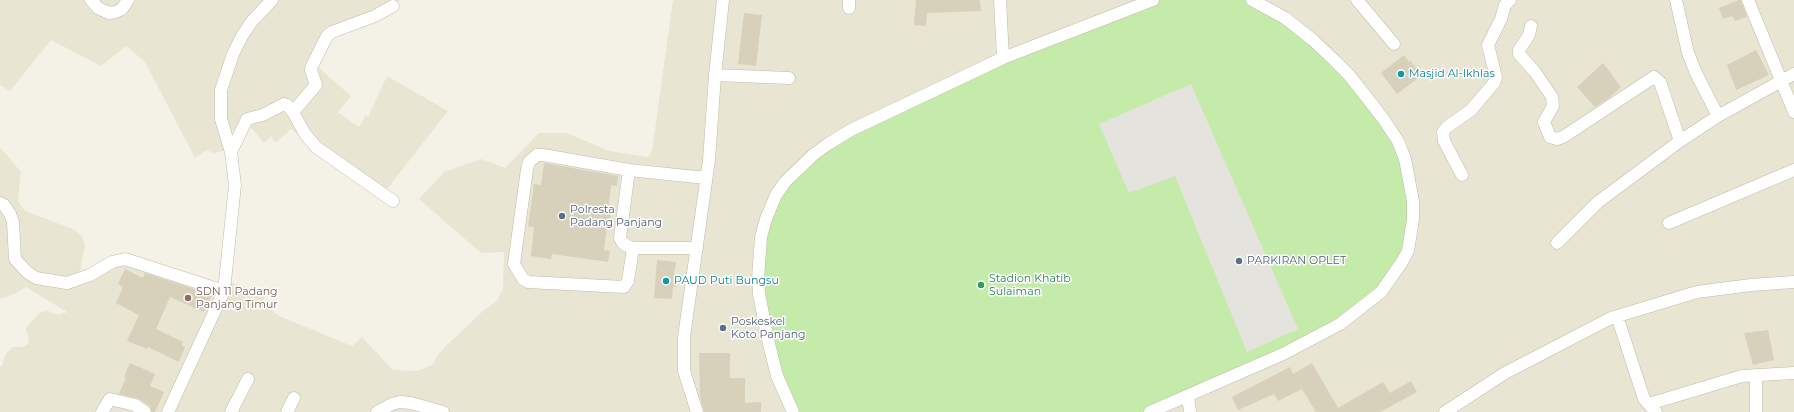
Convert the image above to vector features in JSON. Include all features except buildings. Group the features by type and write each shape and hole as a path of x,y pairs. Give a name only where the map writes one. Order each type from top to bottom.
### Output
{"street":[{"path":"91,0 98,8 109,13 122,10 128,0"},
{"path":"168,412 224,292 235,185 230,152 221,119 221,90 233,54 242,36 252,21 272,0"},
{"path":"697,412 684,371 684,337 709,160 715,75 723,0"},
{"path":"1000,0 1003,58"},
{"path":"793,412 777,376 759,294 758,278 761,237 766,219 776,195 794,172 828,144 851,130 1003,58 1154,0"},
{"path":"1150,412 1283,354 1340,324 1369,302 1386,285 1408,251 1411,238 1413,201 1405,159 1398,141 1382,117 1349,75 1313,40 1285,18 1252,0"},
{"path":"1357,0 1394,44"},
{"path":"1462,175 1444,141 1443,132 1447,127 1471,110 1494,83 1496,77 1488,44 1501,19 1505,5 1510,0"},
{"path":"1676,0 1688,53 1696,73 1718,116"},
{"path":"1748,0 1780,80 1791,100 1794,112"},
{"path":"293,112 316,85 311,70 327,36 332,32 375,16 393,6"},
{"path":"1531,26 1529,35 1519,50 1519,54 1535,72 1552,97 1553,106 1544,122 1550,137 1557,139 1563,137 1654,77 1660,82 1680,140"},
{"path":"1557,243 1598,202 1680,140 1780,80 1794,74"},
{"path":"715,75 789,78"},
{"path":"230,152 247,119 263,115 284,104 293,112 305,134 316,147 393,201"},
{"path":"633,248 628,281 624,287 528,282 523,279 514,264 529,162 537,155 543,155 629,170 706,178"},
{"path":"629,170 620,238 622,242 633,248 697,248"},
{"path":"1669,223 1794,170"},
{"path":"0,203 4,205 13,222 15,258 27,272 36,278 67,283 90,274 112,262 124,260 224,292"},
{"path":"1445,412 1506,373 1617,316 1697,292 1751,284 1794,282"},
{"path":"1617,316 1644,399 1653,408 1742,376 1794,373"},
{"path":"1756,375 1756,412"},
{"path":"231,412 248,379"},
{"path":"1188,396 1190,412"},
{"path":"287,412 294,398"},
{"path":"102,412 110,399 135,405 145,412"},
{"path":"377,412 392,404 400,402 411,403 443,412"}],"shaded area":[{"path":"0,0 400,0 389,10 338,29 317,66 351,96 338,112 359,127 366,115 368,117 387,76 448,111 380,198 291,129 275,143 271,136 264,143 248,124 231,131 235,149 213,153 207,150 195,158 145,62 126,46 101,66 51,40 10,91 0,85"},
{"path":"673,0 1794,0 1794,412 0,412 0,366 2,367 5,355 12,347 23,347 28,344 29,341 26,328 39,313 47,311 59,315 67,312 26,287 17,293 0,299 0,147 21,172 18,200 20,205 26,211 75,230 82,236 85,245 79,276 80,285 95,279 113,266 123,263 225,289 227,281 266,295 262,302 279,316 352,346 362,337 393,370 417,371 432,365 446,346 484,310 497,301 503,289 504,252 481,253 419,199 444,172 481,159 505,168 539,133 567,133 609,151 648,157 652,151"},
{"name":"PARKIRAN OPLET","path":"1191,84 1298,329 1247,352 1175,176 1129,193 1099,124"}],"green space":[{"path":"1160,0 1246,0 1263,7 1333,61 1396,142 1410,189 1409,238 1385,284 1339,323 1145,412 795,412 769,339 761,255 777,196 814,157 945,86"}],"place":[{"name":"Masjid Al-Ikhlas","path":"1401,74"},
{"name":"Polresta Padang Panjang","path":"562,216"},
{"name":"PARKIRAN OPLET","path":"1239,261"},
{"name":"PAUD Puti Bungsu","path":"666,281"},
{"name":"Stadion Khatib Sulaiman","path":"981,285"},
{"name":"SDN 11 Padang Panjang Timur","path":"188,298"},
{"name":"Poskeskel Koto Panjang","path":"723,328"}]}
